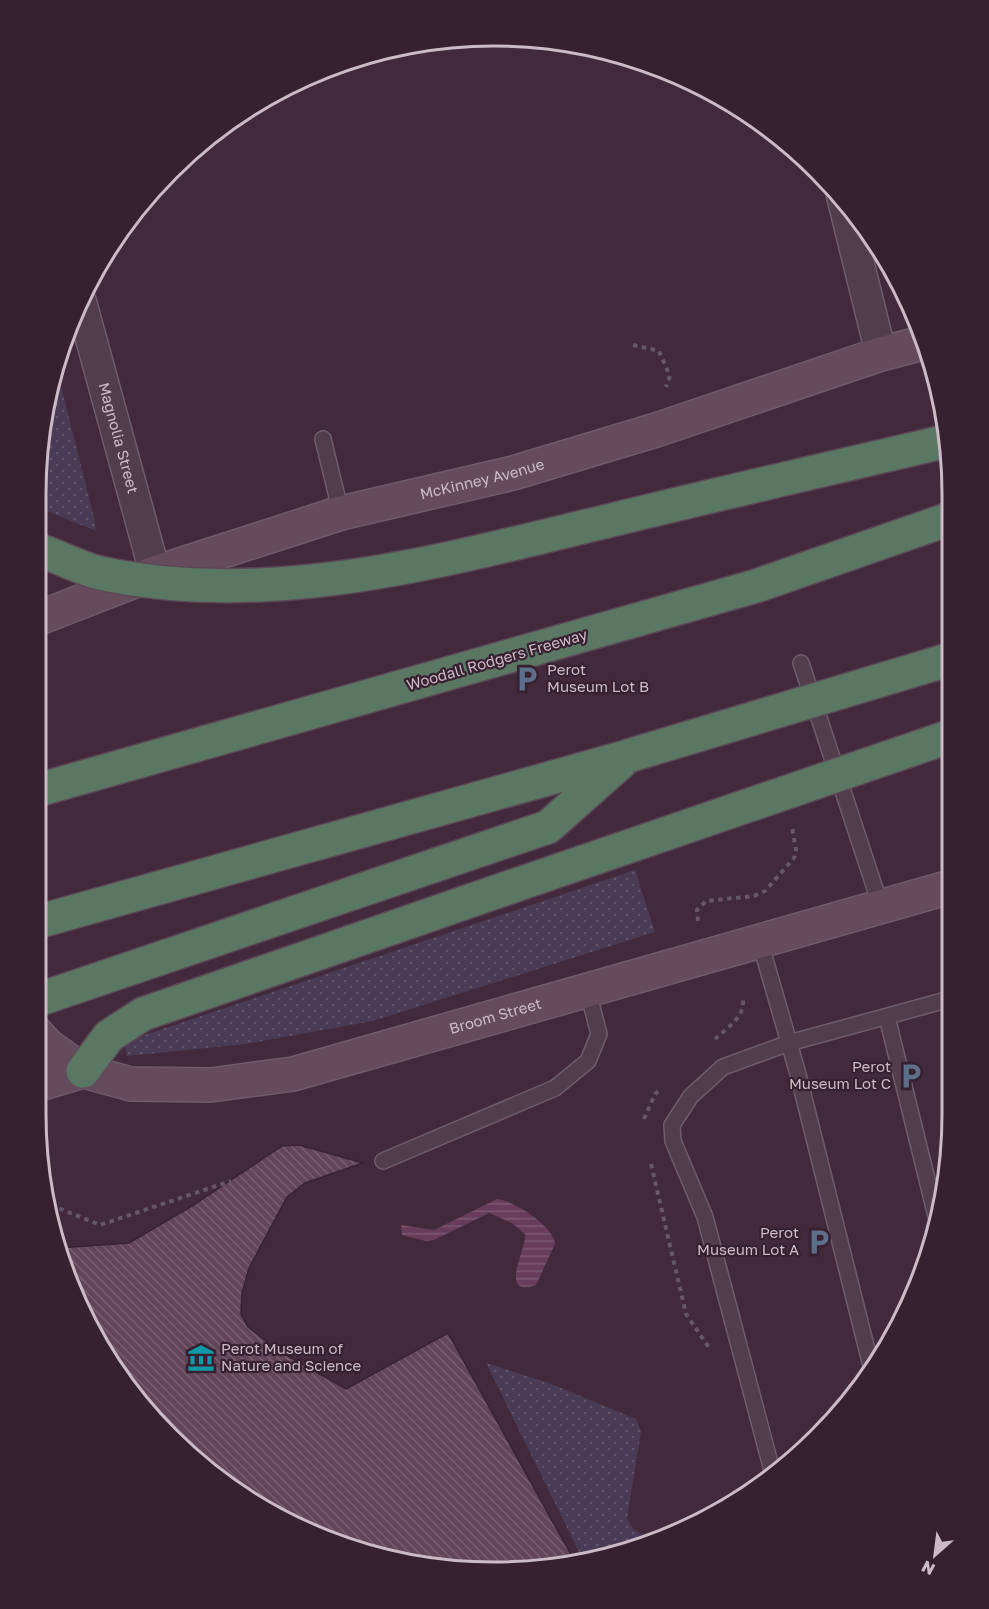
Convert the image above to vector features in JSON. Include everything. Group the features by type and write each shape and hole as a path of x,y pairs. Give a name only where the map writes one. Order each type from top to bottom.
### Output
{"highway":[{"path":"46,553 98,572 163,583 222,587 305,582 394,570 496,548 940,443"},
{"name":"Woodall Rodgers Freeway","path":"46,788 756,586 942,521"},
{"path":"46,919 628,756 942,662"},
{"path":"83,1071 109,1036 143,1014 942,739"},
{"path":"46,997 548,827 628,756"}],"main road":[{"name":"McKinney Avenue","path":"46,615 155,573 341,513 513,473 656,430 881,354 917,344"},
{"name":"Broom Street","path":"83,1071 132,1084 211,1085 294,1074 942,889"},
{"path":"46,1044 83,1071"},
{"path":"46,1082 83,1071"}],"street":[{"path":"848,220 881,354"},
{"name":"Magnolia Street","path":"85,315 155,573"}],"lane":[{"path":"323,439 341,513"},
{"path":"801,663 881,907"},
{"path":"760,942 789,1043 869,1359"},
{"path":"383,1161 555,1088 588,1061 599,1034 588,992"},
{"path":"771,1467 705,1217 673,1141 672,1125 691,1096 723,1067 789,1043 942,1001"},
{"path":"887,1017 933,1205"}],"path":[{"path":"633,345 659,351 670,376 666,387"},
{"path":"698,922 697,910 706,901 754,896 765,891 776,880 794,858 796,850 790,820"},
{"path":"712,1042 742,1014 745,1005 742,996"},
{"path":"56,1206 100,1225 231,1181"}],"shaded area":[{"path":"61,384 94,517 96,531 46,511 50,436"},
{"path":"635,870 655,932 373,1021 246,1044 127,1056 124,1042"},
{"path":"497,1199 522,1209 541,1223 553,1237 555,1244 536,1285 524,1287 518,1285 516,1279 525,1234 512,1223 489,1213 434,1240 426,1241 402,1235 401,1225 434,1230"},
{"path":"486,1363 549,1383 636,1419 641,1431 627,1518 633,1529 646,1536 580,1554"}],"building":[{"name":"Perot Museum of Nature and Science","path":"299,1145 363,1163 305,1183 287,1197 249,1268 242,1293 241,1314 248,1327 279,1351 346,1389 448,1333 572,1556 524,1562 465,1562 436,1559 379,1547 323,1528 270,1502 222,1470 199,1451 158,1410 122,1363 93,1313 67,1247 129,1243 192,1206 282,1146"}],"place":[{"name":"Perot Museum Lot B","path":"527,679"},
{"name":"Perot Museum Lot C","path":"911,1076"},
{"name":"Perot Museum Lot A","path":"819,1242"},
{"name":"Perot Museum of Nature and Science","path":"201,1358"}]}
